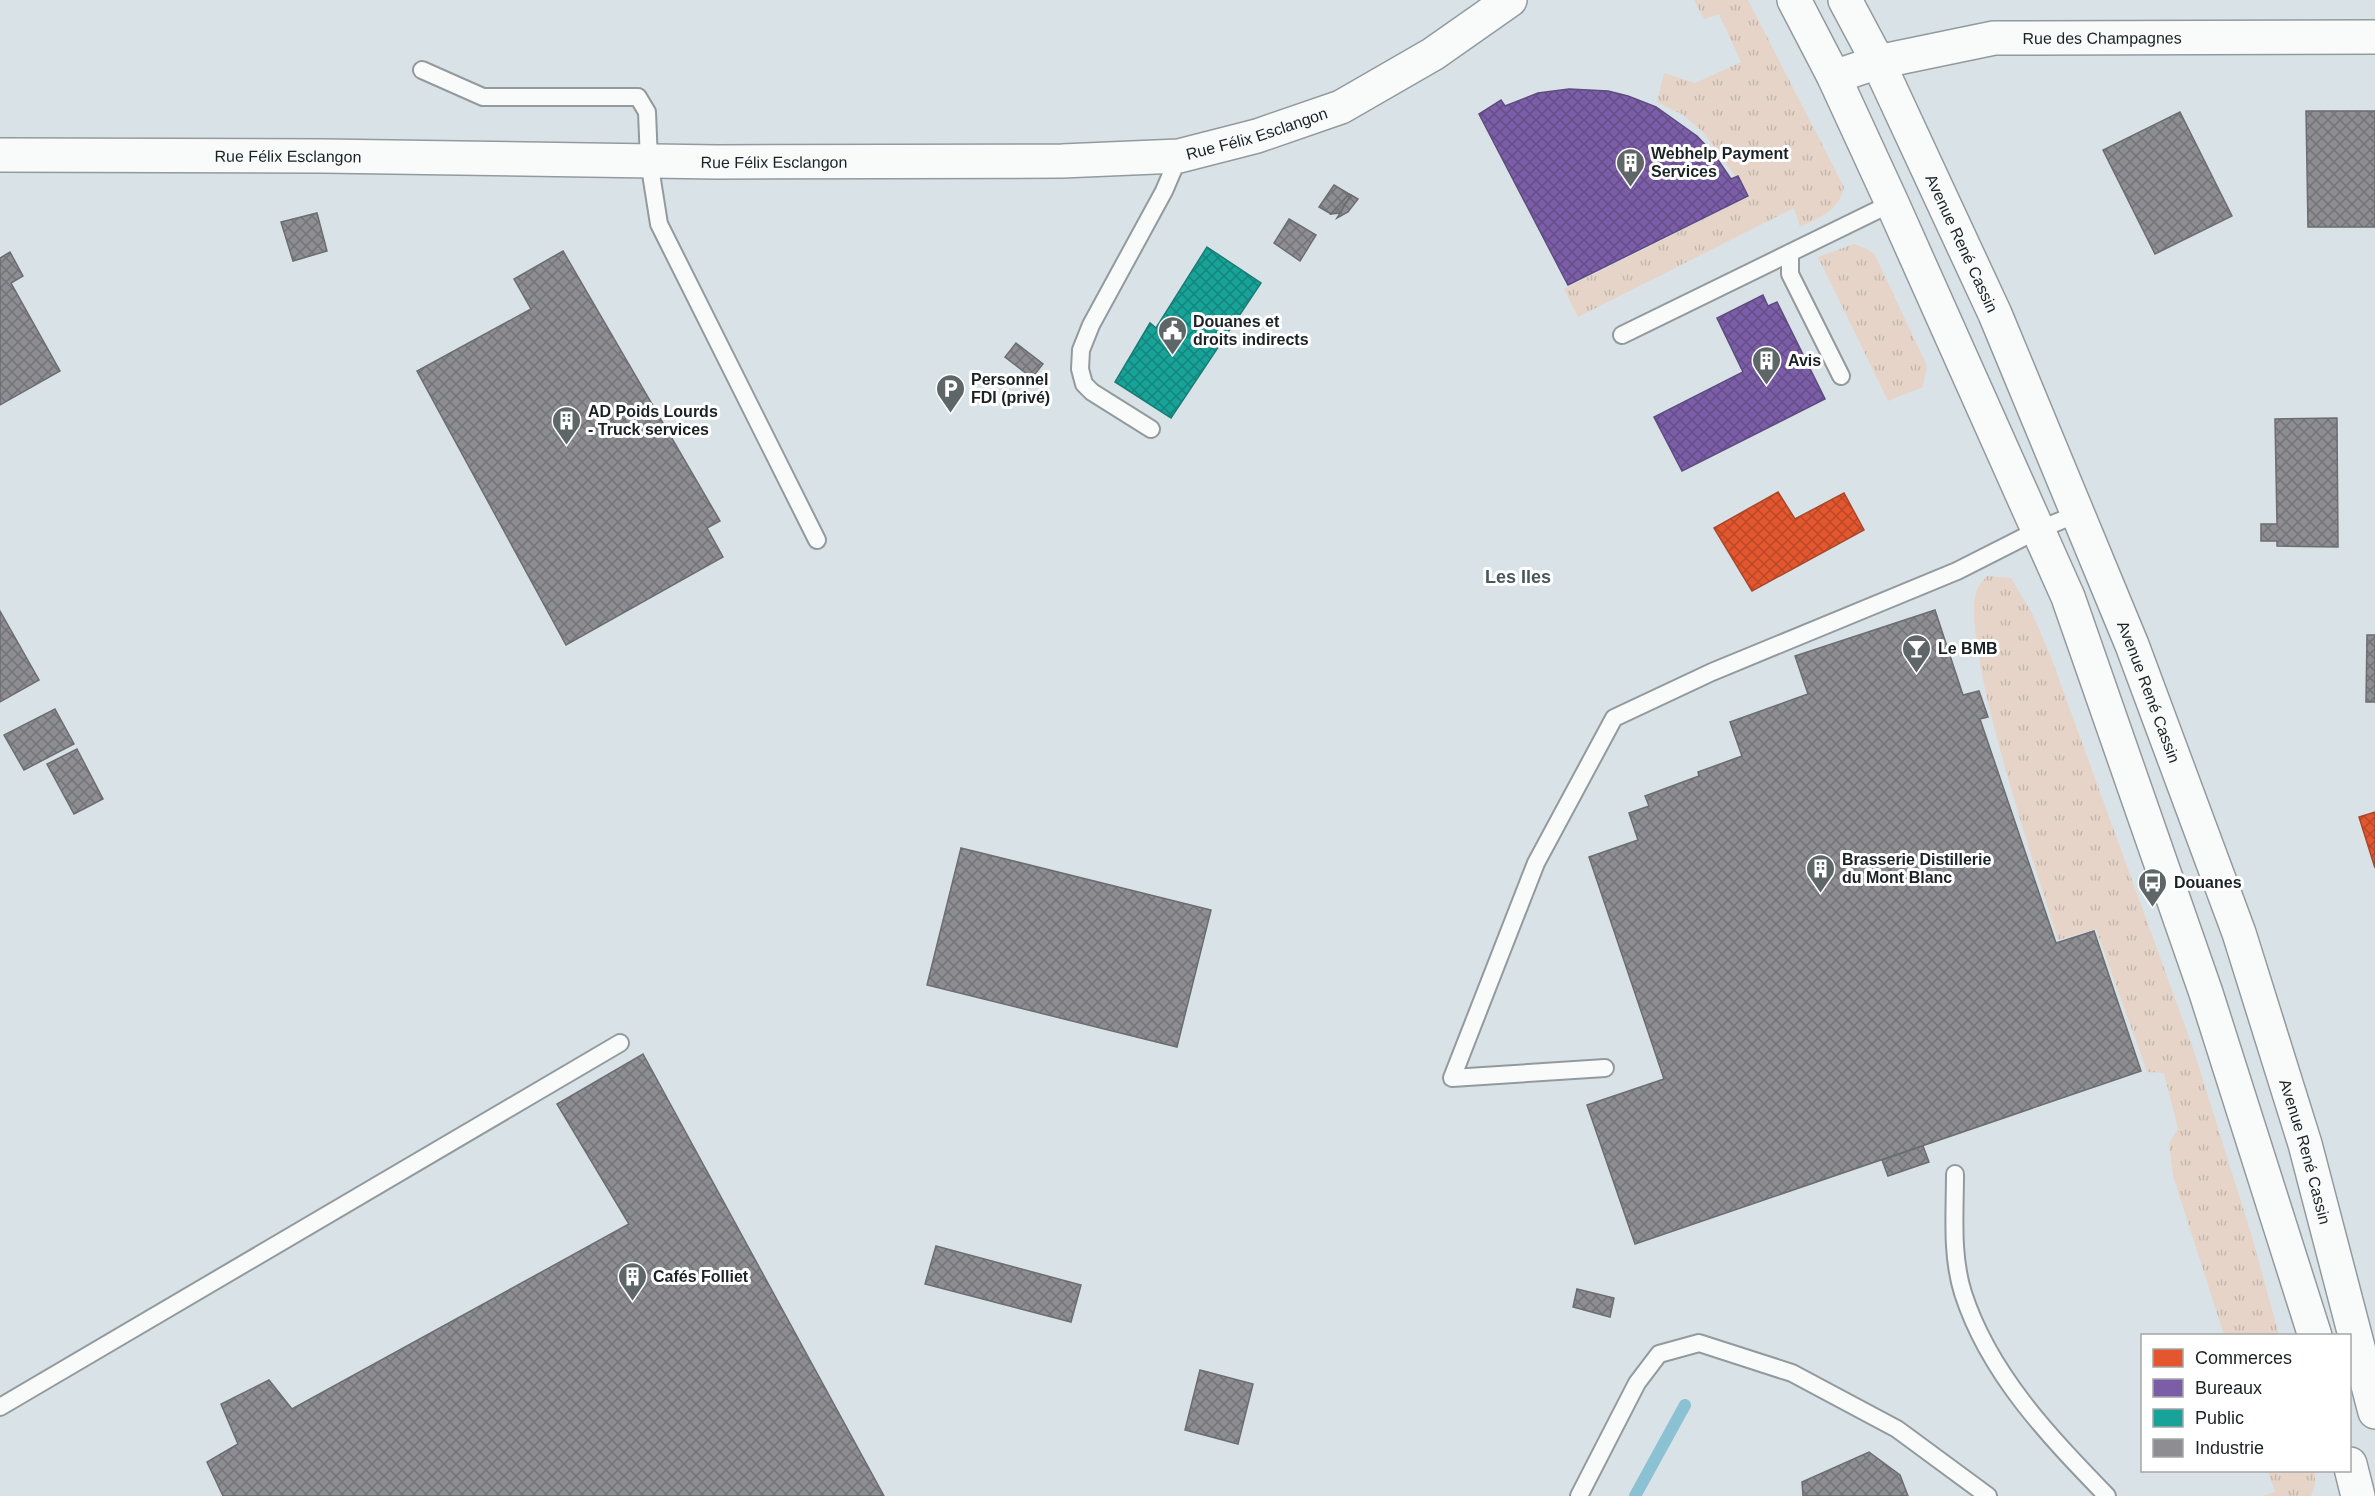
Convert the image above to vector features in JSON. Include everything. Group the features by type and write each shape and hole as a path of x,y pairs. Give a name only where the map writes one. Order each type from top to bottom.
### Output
{"main road":[{"name":"Rue Félix Esclangon","path":"0,155 323,156 649,161 1062,161 1179,156 1257,136 1341,106 1433,54 1510,0"},
{"path":"1794,0 1834,77 1892,203 2068,597 2206,993 2314,1334"},
{"name":"Avenue René Cassin","path":"1845,0 1878,62 1995,314 2132,645 2240,933 2305,1143 2375,1412"},
{"name":"Rue des Champagnes","path":"1834,77 1878,62 1994,38 2375,37"},
{"path":"2351,1471 2358,1496"}],"lane":[{"path":"422,70 483,97 638,97 647,112 649,161 656,212 670,249 817,540"},
{"path":"1151,429 1092,392 1084,384 1080,369 1081,350 1091,325 1164,191 1179,156"},
{"path":"1622,335 1892,203"},
{"path":"1790,253 1790,274 1841,376"},
{"path":"1605,1068 1452,1078 1536,863 1614,718 1712,672 1957,571 2038,530 2077,514"},
{"path":"0,1407 620,1043"},
{"path":"1955,1174 1954,1238 1963,1292 1994,1362 2050,1437 2108,1496"},
{"path":"1579,1496 1636,1383 1653,1361 1659,1354 1698,1343 1792,1373 1813,1384 1897,1429 1988,1496"}],"green space":[{"path":"1694,0 1748,0 1844,187 1842,195 1828,212 1800,227 1794,208 1578,317 1564,289 1750,196 1702,131 1683,115 1657,102 1664,73 1695,83 1741,62 1719,14 1704,19"},
{"path":"1854,244 1875,255 1927,366 1923,387 1888,401 1818,257"},
{"path":"1987,576 2011,578 2032,613 2051,657 2193,1048 2253,1240 2279,1334 2224,1334 2173,1176 2169,1143 2178,1129 2164,1073 2147,1072 2096,929 2058,940 1988,704 1978,654 1974,613 1978,587"},
{"path":"2268,1472 2315,1472 2315,1485 2311,1496 2262,1496 2275,1492"}],"building: Commerces":[{"path":"1778,492 1795,519 1844,493 1864,530 1752,591 1714,528"},
{"path":"2375,812 2375,868 2359,817"}],"building: Bureaux":[{"name":"Webhelp Payment Services","path":"1569,89 1608,91 1656,107 1697,136 1714,154 1731,179 1738,176 1748,196 1568,285 1479,114 1501,100 1505,106 1538,93"},
{"name":"Avis","path":"1763,295 1768,306 1777,302 1825,399 1682,471 1654,417 1743,372 1717,318"}],"building: Public":[{"name":"Douanes et droits indirects","path":"1207,247 1261,283 1171,418 1115,382 1150,323 1156,328"}],"building: Industrie":[{"path":"2306,111 2375,111 2375,227 2308,227"},
{"path":"2180,112 2232,216 2155,254 2103,150"},
{"path":"1334,185 1349,194 1331,214 1319,207"},
{"path":"1349,194 1351,195 1340,213 1331,214"},
{"path":"1351,195 1358,199 1348,212 1337,218"},
{"path":"317,213 327,251 293,261 281,222"},
{"path":"1289,219 1316,235 1300,261 1274,243"},
{"name":"AD Poids Lourds - Truck services","path":"563,251 720,521 707,528 723,557 566,645 417,371 531,309 514,279"},
{"path":"10,252 23,276 11,283 60,371 0,405 0,258"},
{"path":"1016,343 1043,364 1032,378 1005,357"},
{"path":"2337,418 2338,547 2277,546 2277,541 2261,541 2261,524 2277,524 2275,419"},
{"name":"Brasserie Distillerie du Mont Blanc","path":"1935,610 1963,695 1979,691 1988,717 1980,719 2056,943 2094,931 2141,1071 1635,1244 1587,1105 1664,1079 1589,857 1638,840 1629,813 1649,806 1645,796 1699,776 1698,772 1742,756 1730,722 1808,694 1795,656"},
{"path":"0,611 39,680 0,702"},
{"path":"2367,635 2375,635 2375,702 2366,702"},
{"path":"55,709 74,744 24,770 4,735"},
{"path":"77,749 103,799 74,814 47,764"},
{"path":"961,848 1211,910 1177,1047 927,985"},
{"name":"Cafés Folliet","path":"643,1054 884,1496 223,1496 207,1462 238,1444 221,1404 269,1380 292,1409 629,1224 557,1104"},
{"path":"1923,1146 1929,1162 1888,1176 1882,1160"},
{"path":"936,1246 1081,1285 1071,1322 925,1284"},
{"path":"1577,1289 1614,1298 1610,1317 1573,1307"},
{"path":"1200,1370 1253,1384 1238,1444 1185,1430"},
{"path":"1869,1452 1900,1475 1908,1496 1803,1496 1802,1482"}],"waterway":[{"path":"1635,1496 1685,1405"}],"place":[{"name":"Webhelp Payment Services","path":"1630,188"},
{"name":"Douanes et droits indirects","path":"1172,356"},
{"name":"Avis","path":"1767,386"},
{"name":"Personnel FDI (privé)","path":"950,414"},
{"name":"AD Poids Lourds - Truck services","path":"567,446"},
{"name":"Le BMB","path":"1917,674"},
{"name":"Brasserie Distillerie du Mont Blanc","path":"1821,894"},
{"name":"Douanes","path":"2153,908"},
{"name":"Cafés Folliet","path":"632,1302"}],"district":[{"name":"Les Iles","path":"1518,577"}]}
